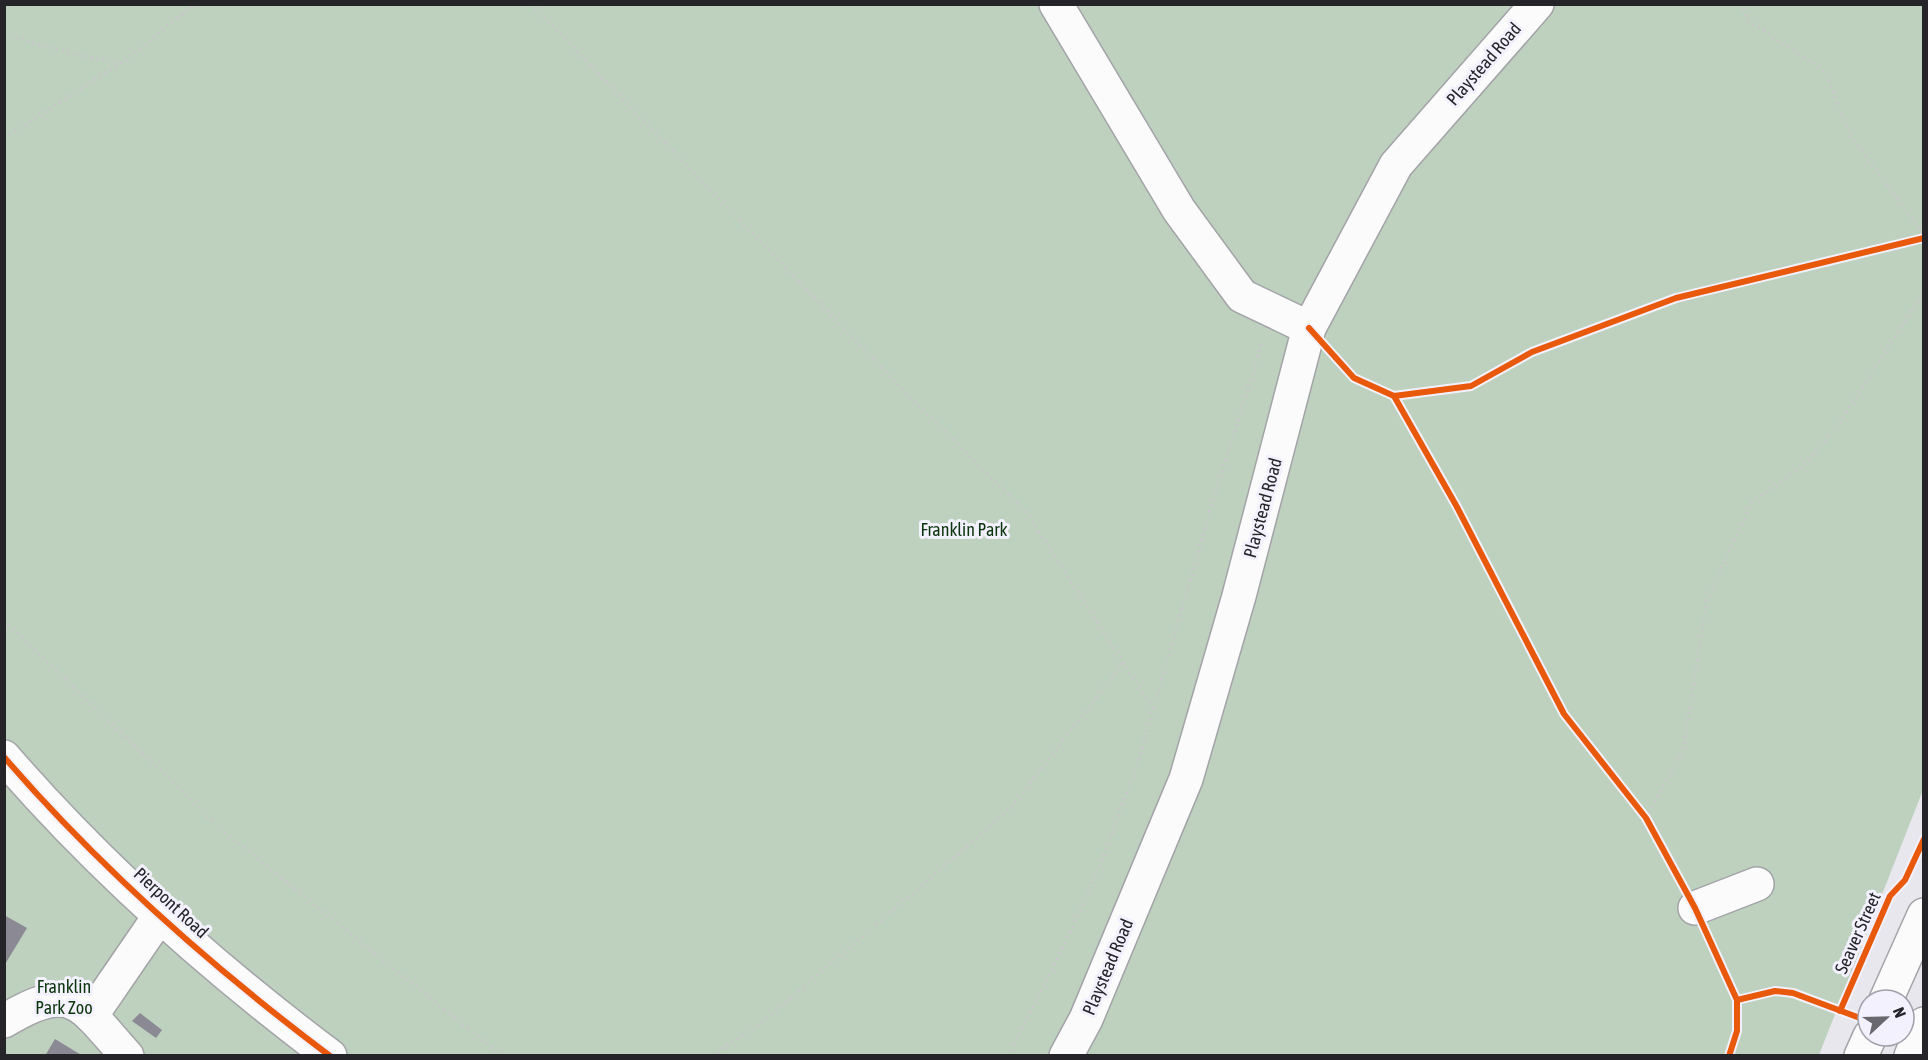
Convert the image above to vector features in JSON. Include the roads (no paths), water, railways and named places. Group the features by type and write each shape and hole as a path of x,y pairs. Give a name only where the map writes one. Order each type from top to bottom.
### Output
{"main road":[{"path":"1056,4 1179,210 1242,296 1309,328"},
{"name":"Playstead Road","path":"1066,1056 1086,1019 1186,779 1239,597 1309,328 1396,165 1537,4"},
{"name":"Pierpont Road","path":"4,757 51,808 161,914 232,978 330,1056"},
{"path":"1695,908 1757,884"},
{"path":"91,1016 161,914"},
{"path":"1891,988 1923,915"},
{"path":"4,1020 47,999 68,998 91,1016 127,1056"},
{"path":"1911,1056 1923,1024"}],"park label":[{"name":"Franklin Park","path":"964,530"},
{"name":"Franklin Park Zoo","path":"64,997"}]}
